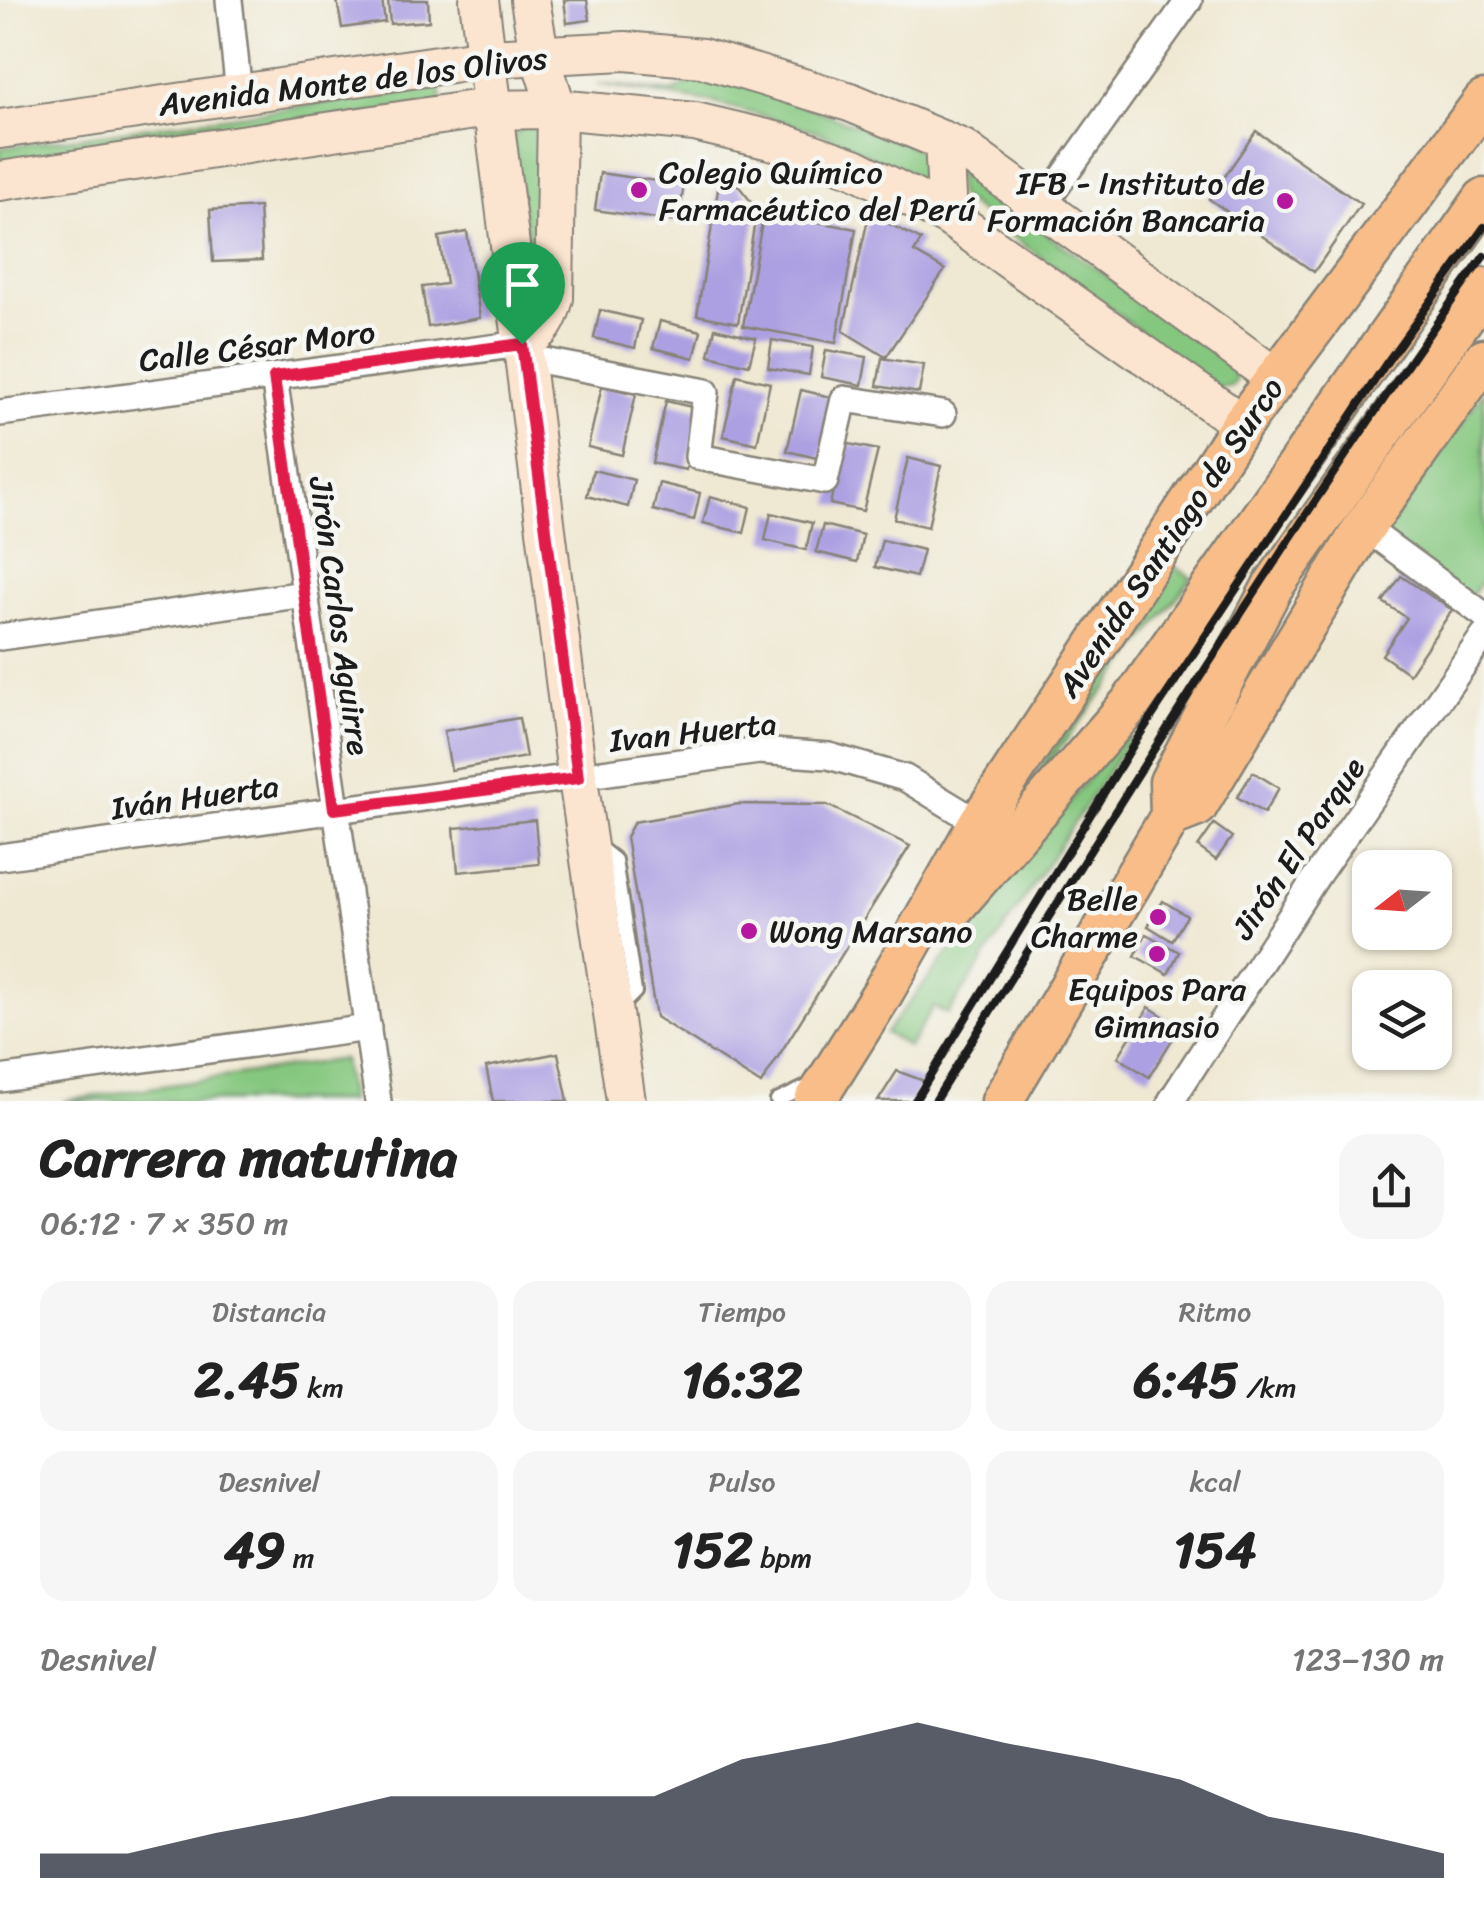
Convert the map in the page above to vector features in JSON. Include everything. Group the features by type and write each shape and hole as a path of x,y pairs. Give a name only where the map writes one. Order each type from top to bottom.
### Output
{"main road":[{"name":"Avenida Santiago de Surco","path":"822,1089 979,823 1242,424 1484,100"},
{"path":"1355,276 1484,186"},
{"name":"Avenida Santiago de Surco","path":"882,992 1130,703 1484,199"},
{"path":"1002,1101 1172,816 1170,782 1273,586 1484,288"},
{"path":"1172,816 1197,806 1364,527 1484,359"}],"street":[{"path":"228,0 239,94"},
{"path":"478,0 586,838 626,1101"},
{"path":"522,350 541,331 554,298 558,109 539,53 530,0"},
{"path":"1042,207 1189,0"},
{"name":"Avenida Monte de los Olivos","path":"0,129 486,58 626,51 702,58 850,102 963,149 1276,378"},
{"name":"Avenida Monte de los Olivos","path":"0,182 494,110 558,109 695,122 783,143 854,168 948,216 1242,424"},
{"path":"944,141 948,216"},
{"name":"Calle César Moro","path":"0,413 522,350 706,392 698,456 825,480 844,399 943,414"},
{"name":"Jirón Carlos Aguirre","path":"274,377 378,1101"},
{"path":"1364,527 1484,615"},
{"path":"0,637 305,594"},
{"name":"Jirón El Parque","path":"1171,1101 1318,874 1484,635"},
{"name":"Ivan Huerta","path":"578,778 759,751 829,756 905,778 979,823"},
{"name":"Iván Huerta","path":"0,857 578,778"},
{"path":"0,1079 368,1028"}],"lane":[{"path":"777,1101 822,1089"}],"green space":[{"path":"699,77 750,85 929,153 920,179 816,131 715,103 598,84 672,92"},
{"path":"440,87 442,104 0,167 0,148"},
{"path":"527,124 542,134 540,245 528,244 511,139"},
{"path":"956,171 1231,362 1236,379 1232,386 1217,388 958,196"},
{"path":"1484,391 1484,578 1468,600 1382,536"},
{"path":"1171,564 1192,578 1021,798"},
{"path":"1123,734 1130,738 948,1014 933,1007 909,1047 885,1033"},
{"path":"343,1059 350,1101 63,1101"}],"building":[{"path":"337,0 382,0 385,22 342,28"},
{"path":"388,0 428,0 429,21 390,24"},
{"path":"564,0 587,0 590,20 567,23"},
{"name":"IFB - Instituto de Formación Bancaria","path":"1256,131 1361,204 1314,272 1209,199"},
{"path":"721,172 729,174 757,209 738,323 697,315"},
{"path":"600,173 684,185 678,222 595,210"},
{"path":"259,207 262,260 213,262 210,210"},
{"path":"764,212 856,229 836,343 743,326"},
{"path":"869,214 921,240 914,252 945,270 886,357 843,331"},
{"path":"467,232 480,318 428,327 422,287 446,284 439,237"},
{"path":"600,310 641,320 635,348 594,338"},
{"path":"660,321 701,331 694,358 653,348"},
{"path":"715,328 756,338 749,365 709,355"},
{"path":"772,340 813,347 809,375 768,368"},
{"path":"826,350 867,357 862,385 821,377"},
{"path":"882,358 924,365 919,393 877,386"},
{"path":"737,375 770,383 757,444 723,436"},
{"path":"602,386 636,394 622,455 588,447"},
{"path":"801,390 835,398 821,459 787,451"},
{"path":"666,401 700,409 686,470 652,463"},
{"path":"844,443 878,450 863,511 830,504"},
{"path":"908,458 941,466 928,527 894,519"},
{"path":"593,470 634,480 628,507 587,496"},
{"path":"659,483 700,493 694,520 653,510"},
{"path":"710,496 750,507 744,533 703,523"},
{"path":"771,513 812,523 806,550 765,540"},
{"path":"823,525 863,535 857,562 816,552"},
{"path":"882,540 923,550 916,577 875,567"},
{"path":"1401,576 1452,610 1409,674 1382,655 1407,618 1383,602"},
{"path":"519,718 526,757 451,770 444,731"},
{"path":"1253,772 1279,788 1264,813 1237,797"},
{"name":"Wong Marsano","path":"739,804 827,805 910,846 761,1084 656,1017 626,837 634,822"},
{"path":"535,820 539,864 458,872 454,828"},
{"path":"1214,824 1232,837 1216,860 1198,847"},
{"path":"1163,901 1187,916 1172,941 1148,926"},
{"name":"Equipos Para Gimnasio","path":"1146,934 1179,952 1168,974 1135,956"},
{"path":"1149,1007 1180,1027 1149,1077 1118,1057"},
{"path":"558,1053 568,1101 493,1101 486,1067"},
{"path":"897,1071 924,1081 911,1101 878,1101"}],"railway":[{"path":"915,1101 1137,739 1387,362 1484,227"},
{"path":"935,1101 1271,568 1484,256"}],"place":[{"name":"Colegio Químico Farmacéutico del Perú","path":"639,190"},
{"name":"IFB - Instituto de Formación Bancaria","path":"1285,201"},
{"name":"Belle Charme","path":"1158,917"},
{"name":"Wong Marsano","path":"749,931"},
{"name":"Equipos Para Gimnasio","path":"1157,954"}],"route":[{"path":"522,344 578,778 334,809 274,377 522,344"}]}
